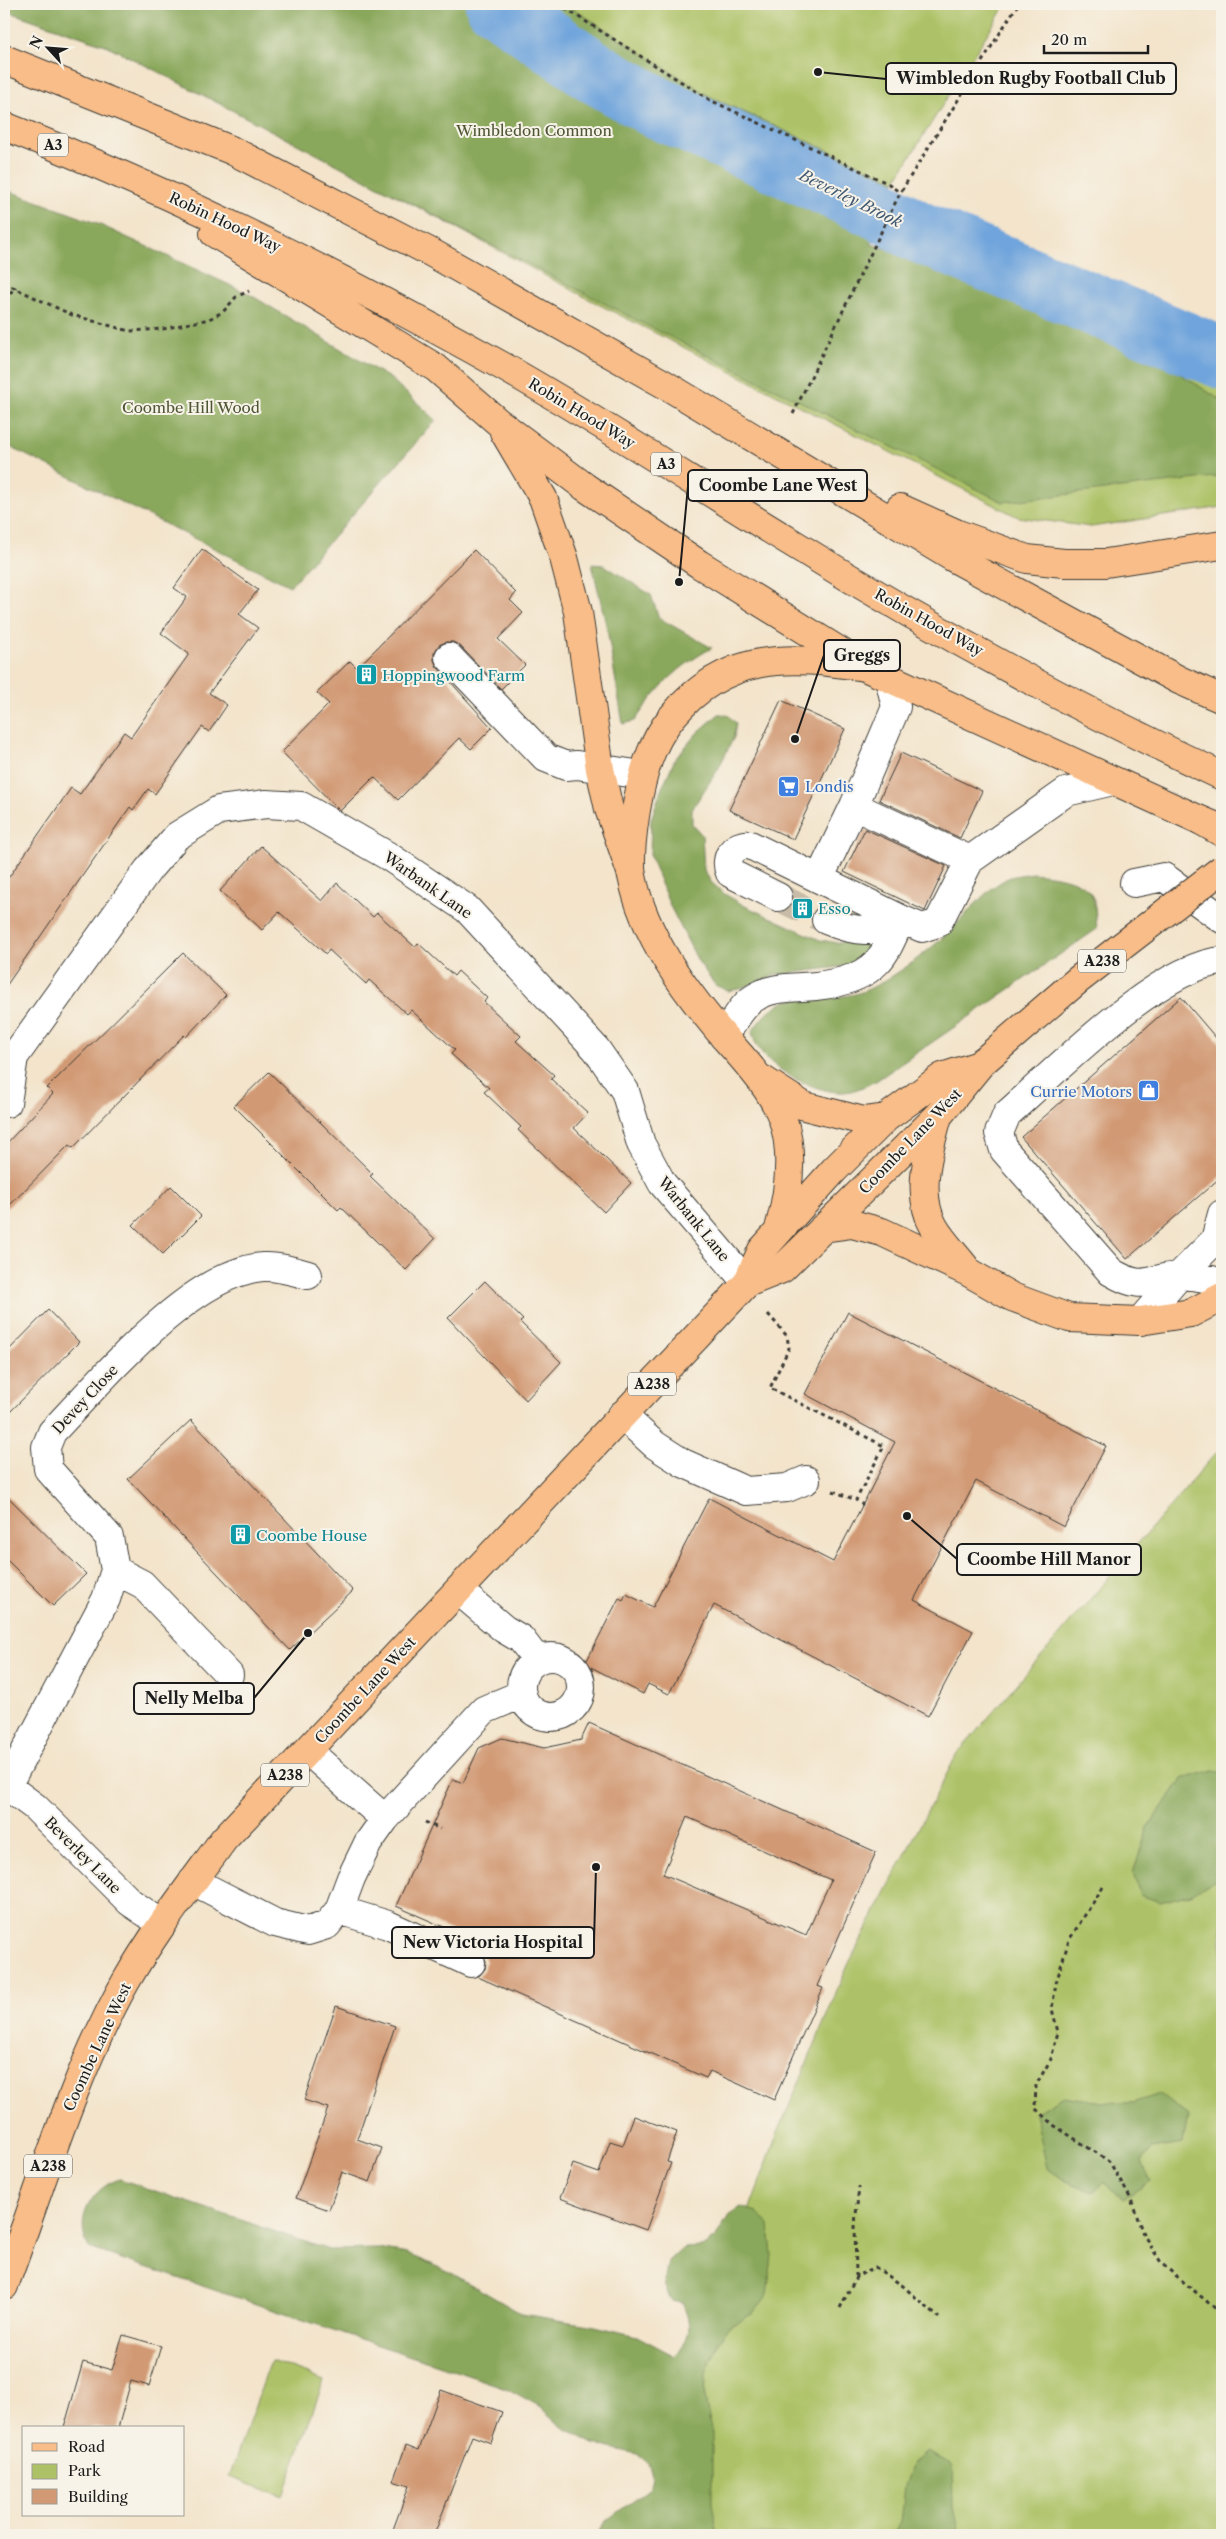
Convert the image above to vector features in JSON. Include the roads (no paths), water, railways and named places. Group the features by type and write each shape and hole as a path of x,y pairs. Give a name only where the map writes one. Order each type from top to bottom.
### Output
{"main road":[{"path":"4,59 231,150 432,252 664,384 952,557 1179,680 1222,698"},
{"name":"Robin Hood Way","path":"4,126 102,165 261,238 407,314 629,440 790,542 919,618 1149,742 1222,776"},
{"path":"102,165 436,368 498,422 585,487 691,559 865,667 1215,827"},
{"path":"498,422 543,498 564,558 578,612 600,769 609,809 644,913 663,952 691,996 759,1077 781,1117 790,1148 787,1202 779,1230"},
{"path":"789,459 958,534 1027,559 1064,563 1106,563 1222,545"},
{"path":"632,875 634,822 642,775 659,733 688,697 740,666 775,660 819,660 865,667"},
{"name":"A238","path":"982,1062 1078,980 1222,869"},
{"name":"Coombe Lane West","path":"747,1284 782,1269 939,1115 982,1062"},
{"name":"Coombe Lane West","path":"4,2286 64,2121 94,2046 125,1983 162,1924 224,1839 747,1284 762,1250 834,1170 886,1118 942,1077 982,1062"},
{"path":"759,1077 804,1106 864,1121 886,1118"},
{"path":"939,1115 927,1158 924,1191 933,1226 968,1272"},
{"path":"823,1228 852,1224 882,1232 968,1272 1012,1297 1069,1318 1140,1321 1191,1313 1222,1297"}],"street":[{"path":"449,657 546,758 566,766 577,764 642,775"},
{"path":"819,879 854,806 896,707 889,678"},
{"path":"778,897 730,873 727,861 733,850 744,844 750,845 922,928 938,923 970,860 1066,792 1113,781"},
{"name":"Warbank Lane","path":"7,1103 14,1057 148,870 177,836 219,810 266,804 301,806 388,856 467,909 596,1048 625,1091 641,1144 662,1183 747,1284"},
{"path":"854,806 970,860"},
{"path":"1134,883 1164,877 1222,919"},
{"path":"826,920 843,927 867,931 884,928 901,919"},
{"path":"724,1037 741,1011 752,999 764,992 782,988 821,986 864,973 877,962 901,919"},
{"path":"1222,961 1208,962 1192,969 1137,1000 1007,1114 1000,1133 1004,1150 1110,1272 1132,1282 1145,1284 1179,1276 1202,1276 1222,1284"},
{"path":"1140,1321 1179,1276 1215,1240 1222,1214"},
{"name":"Devey Close","path":"5,1785 106,1599 115,1570 109,1537 48,1469 46,1447 52,1432 140,1341 190,1298 227,1276 262,1267 287,1269 308,1275"},
{"path":"622,1415 655,1444 682,1463 746,1491 787,1488 806,1480"},
{"path":"115,1570 142,1584 230,1675"},
{"path":"459,1591 504,1629 521,1638 537,1660"},
{"path":"556,1657 570,1663 579,1675 582,1685 581,1695 570,1711 551,1717 532,1711 522,1694 521,1685 529,1666 537,1660 556,1657"},
{"path":"193,1881 275,1923 308,1931 327,1925 339,1910 351,1878 368,1843 385,1819 484,1710 522,1694"},
{"path":"308,1751 385,1819"},
{"name":"Beverley Lane","path":"5,1785 35,1807 130,1902 162,1924"},
{"path":"339,1910 388,1925 471,1962"}],"waterway":[{"name":"Beverley Brook","path":"496,4 596,73 654,106 877,208 917,231 1222,358"}],"tunnel":[{"path":"778,897 826,920"}],"place":[{"name":"Wimbledon Rugby Football Club","path":"818,72"},
{"name":"Coombe Lane West","path":"679,582"},
{"name":"Hoppingwood Farm","path":"366,675"},
{"name":"Greggs","path":"795,739"},
{"name":"Londis","path":"789,786"},
{"name":"Esso","path":"802,908"},
{"name":"Currie Motors","path":"1148,1091"},
{"name":"Coombe Hill Manor","path":"907,1516"},
{"name":"Coombe House","path":"240,1535"},
{"name":"Nelly Melba","path":"308,1633"},
{"name":"New Victoria Hospital","path":"596,1867"}],"park label":[{"name":"Wimbledon Common","path":"534,130"},
{"name":"Coombe Hill Wood","path":"191,407"}]}
